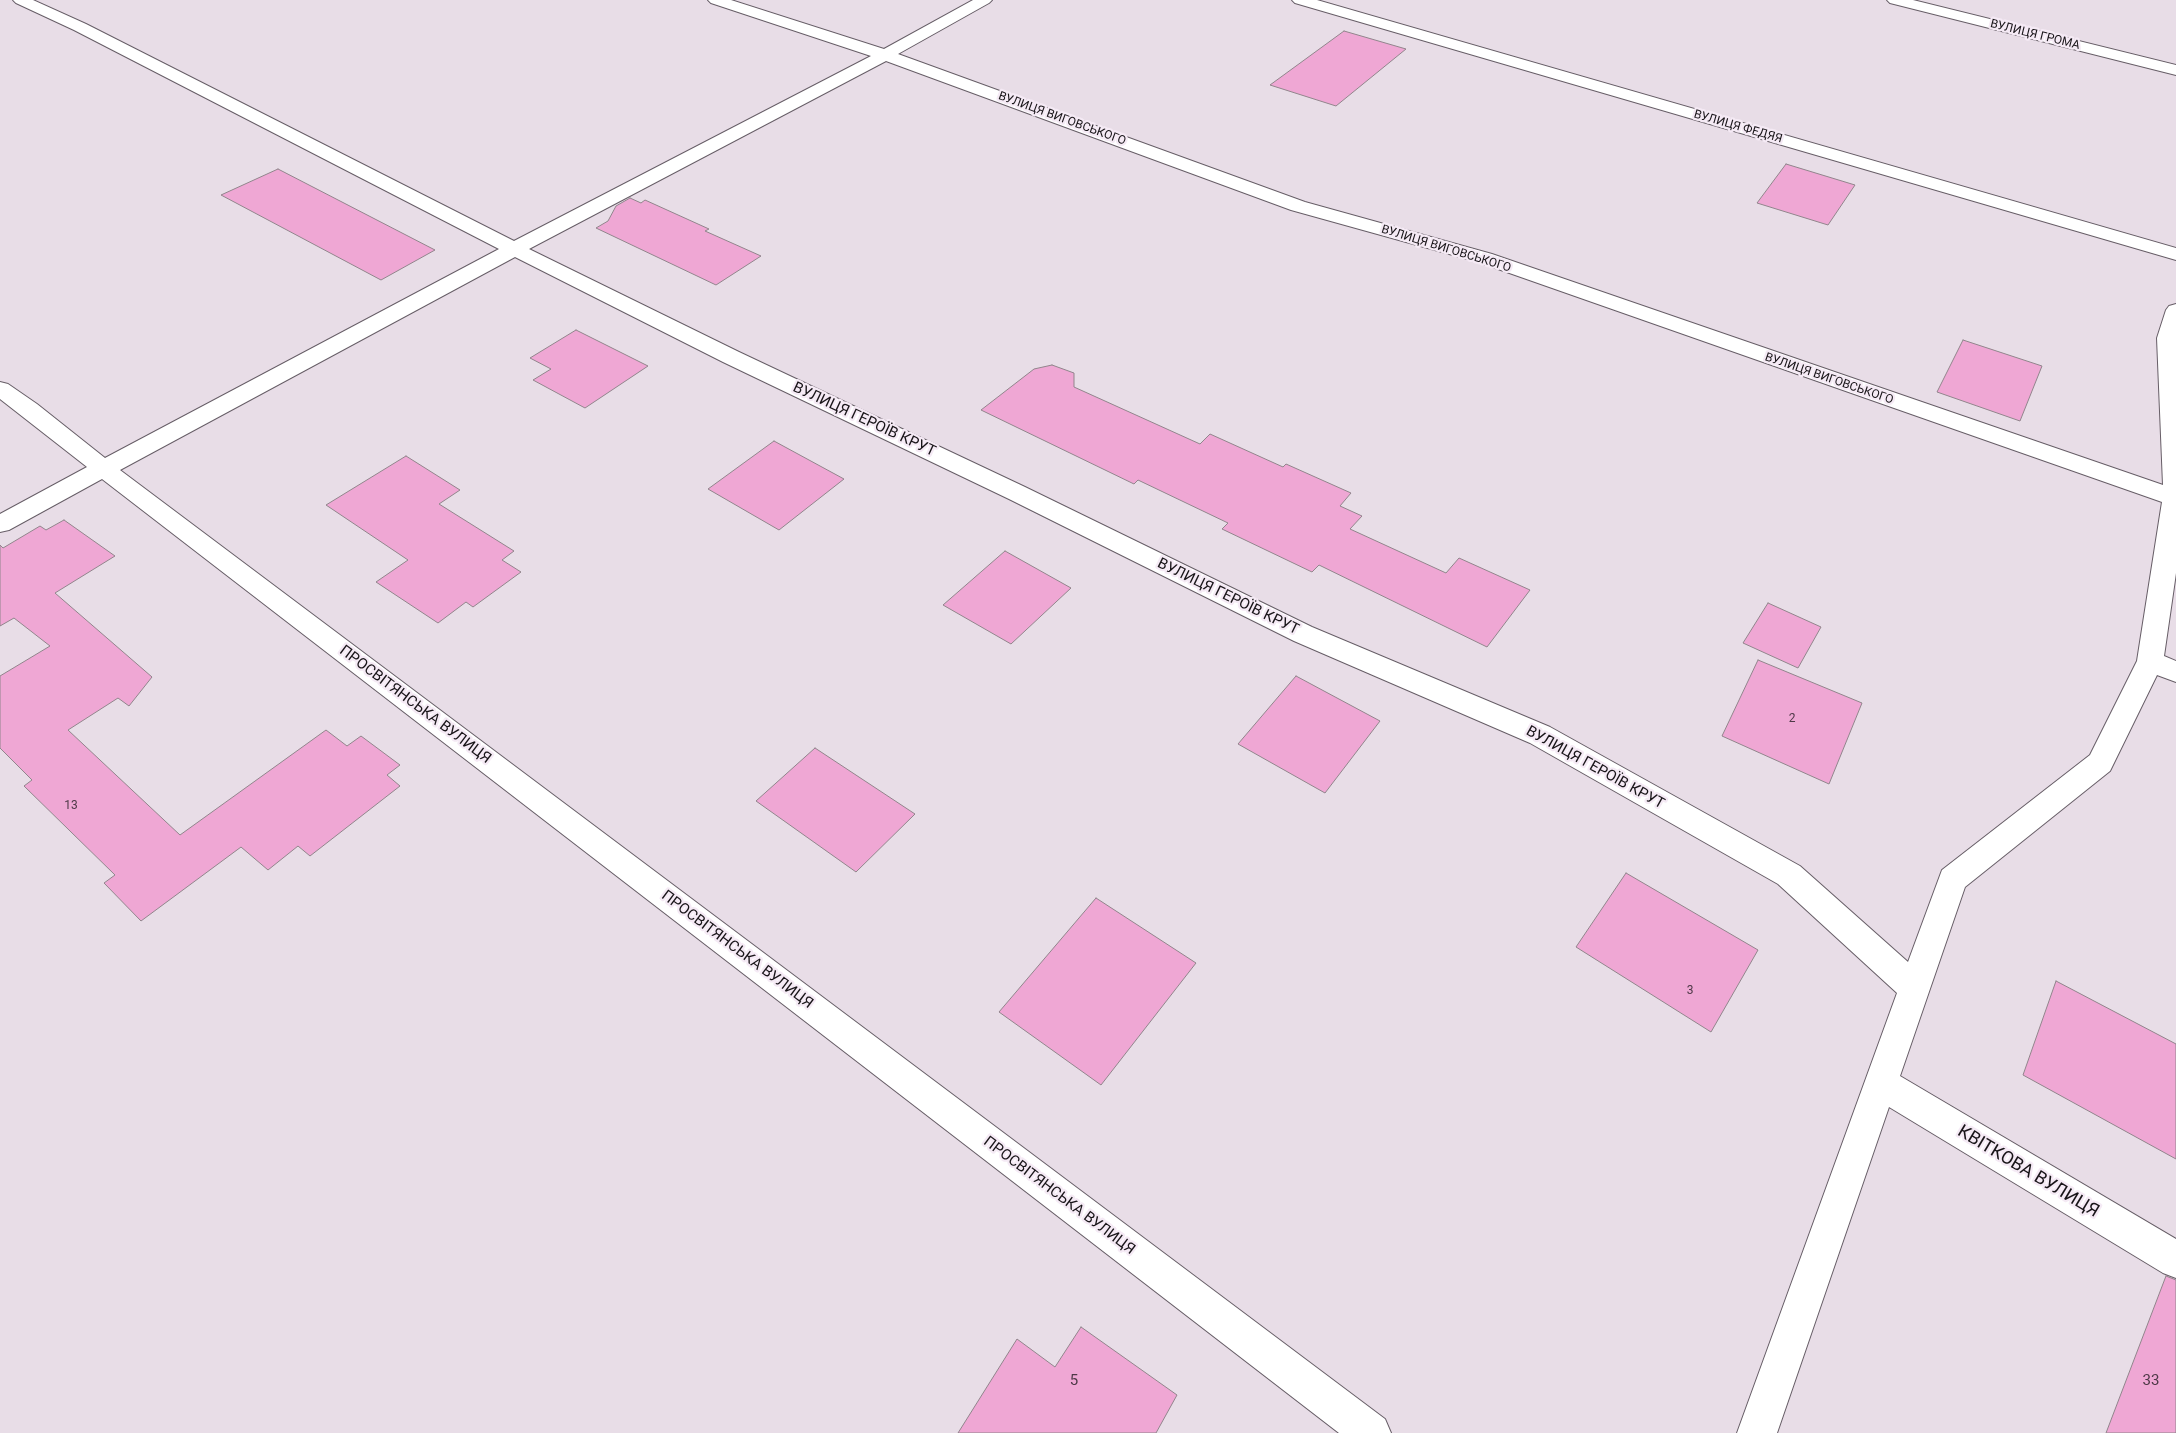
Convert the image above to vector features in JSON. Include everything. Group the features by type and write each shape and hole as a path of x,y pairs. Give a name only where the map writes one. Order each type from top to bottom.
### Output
{"street":[{"name":"ВУЛИЦЯ ГЕРОЇВ КРУТ","path":"21,0 80,27 514,250 722,353 1017,493 1303,634 1540,735 1790,875 1914,988"},
{"name":"ВУЛИЦЯ ВИГОВСЬКОГО","path":"716,0 885,55 1298,206 1485,258 2175,498"},
{"path":"0,524 885,55 984,0"},
{"name":"ВУЛИЦЯ ФЕДЯЯ","path":"1300,0 2176,254"},
{"name":"ВУЛИЦЯ ГРОМА","path":"1894,0 2176,70"},
{"path":"1757,1433 1953,879 2100,763 2163,666 2175,498 2168,338 2176,310"},
{"name":"ПРОСВІТЯНСЬКА ВУЛИЦЯ","path":"0,390 29,409 103,468 1371,1433"},
{"name":"КВІТКОВА ВУЛИЦЯ","path":"1881,1083 2176,1260"}],"building":[{"path":"1344,31 1406,49 1336,106 1270,85"},
{"path":"1786,164 1855,185 1828,225 1757,203"},
{"path":"278,169 435,250 381,280 221,195"},
{"path":"630,198 641,203 645,200 709,229 705,231 761,256 716,285 596,228 608,221 616,206"},
{"path":"576,330 648,366 585,408 533,380 551,369 530,358"},
{"path":"1963,340 2042,366 2020,421 1937,392"},
{"path":"1052,365 1074,373 1074,387 1200,444 1210,434 1283,467 1286,464 1351,493 1340,506 1362,516 1350,529 1446,573 1459,558 1530,590 1487,647 1319,565 1312,572 1222,529 1228,523 1138,480 1134,484 981,410 1034,369"},
{"path":"774,441 844,479 779,530 708,489"},
{"path":"406,456 460,490 439,504 514,551 502,560 521,572 473,607 466,602 438,623 376,582 408,560 326,505"},
{"path":"64,520 115,556 55,593 152,677 129,706 118,698 68,730 180,835 326,730 347,746 361,736 400,765 387,775 400,786 310,856 298,846 268,870 241,847 141,921 104,883 115,875 24,786 32,780 0,748 0,676 50,646 14,618 0,626 0,545 3,548 40,526 46,530"},
{"path":"1005,551 1071,588 1011,644 943,605"},
{"path":"1768,603 1821,627 1798,668 1743,643"},
{"path":"1758,660 1862,703 1829,784 1722,736"},
{"path":"1296,676 1380,721 1325,793 1238,744"},
{"path":"815,748 915,814 856,872 756,801"},
{"path":"1626,873 1758,950 1711,1032 1576,947"},
{"path":"1096,898 1196,963 1101,1085 999,1012"},
{"path":"2056,981 2176,1044 2176,1159 2023,1075"},
{"path":"2166,1276 2176,1280 2176,1433 2106,1433"},
{"path":"1081,1327 1177,1395 1156,1433 958,1433 1017,1339 1055,1367"}]}
